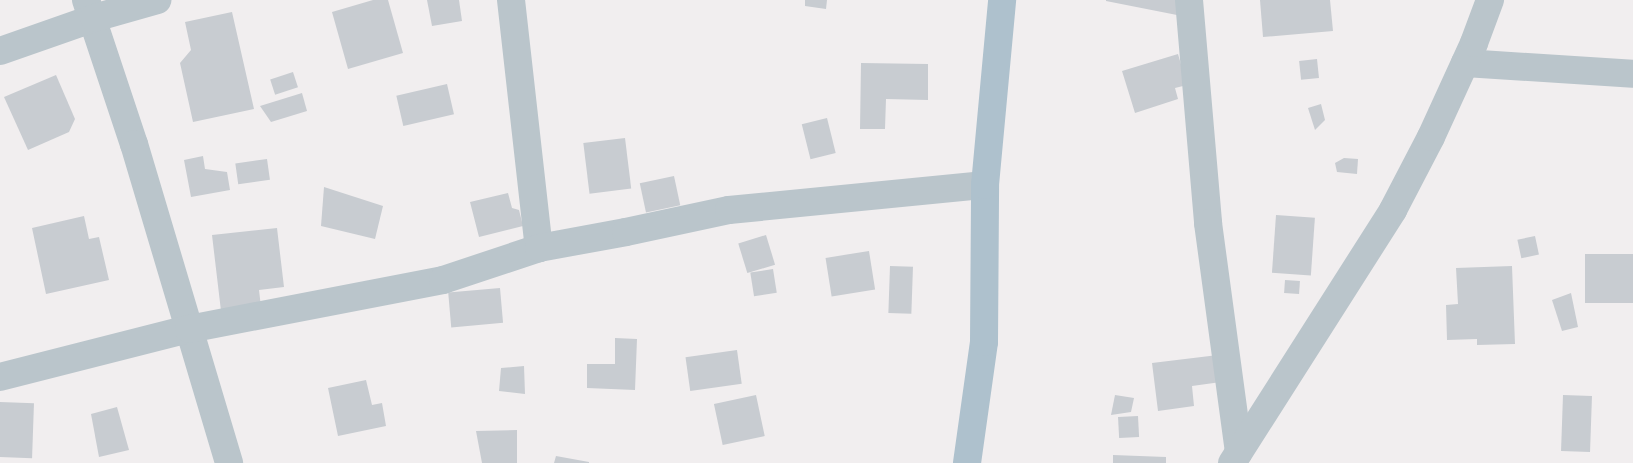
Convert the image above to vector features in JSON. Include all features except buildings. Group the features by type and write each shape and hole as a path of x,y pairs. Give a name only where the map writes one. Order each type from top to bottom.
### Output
{"main road":[{"path":"967,463 984,342 985,185 1002,0"}],"street":[{"path":"0,51 90,9 157,0"},
{"path":"511,0 539,248"},
{"path":"1189,0 1208,223 1236,458"},
{"path":"1236,458 1393,210 1431,137 1490,0"},
{"path":"90,9 134,144 229,463"},
{"path":"1464,63 1633,74"},
{"path":"0,377 189,329 443,280 539,248 729,210 985,185"}]}
